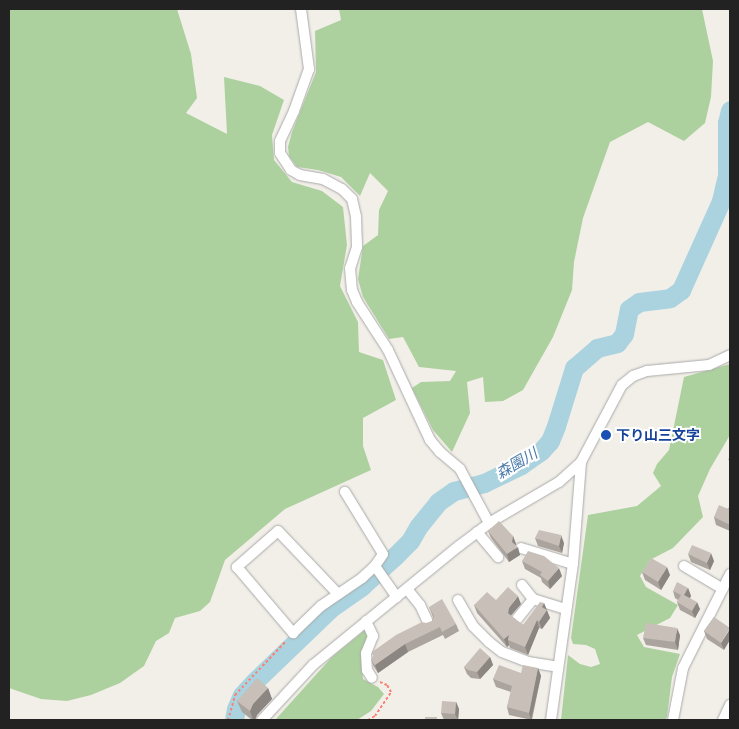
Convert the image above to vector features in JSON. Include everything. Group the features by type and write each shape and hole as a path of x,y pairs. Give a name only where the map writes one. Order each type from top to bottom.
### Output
{"street":[{"path":"302,9 309,69 294,111 280,141 280,152 291,170 300,175 323,179 342,189 352,199 356,217 357,247 350,268 352,290 357,302 388,350 430,440 440,452 460,469 489,523"},
{"path":"262,720 313,665 366,621 489,523 559,482 581,462 622,385 633,376 647,371 708,365 730,355"},
{"path":"550,720 573,564 581,462"},
{"path":"338,594 278,531 237,567 293,634 321,606 338,594 375,566 383,554 346,492"},
{"path":"478,532 498,557"},
{"path":"521,548 573,564"},
{"path":"375,566 397,597"},
{"path":"684,566 723,589"},
{"path":"674,720 683,668 730,574"},
{"path":"522,585 533,599 566,609"},
{"path":"407,589 420,606 430,624"},
{"path":"517,619 533,599"},
{"path":"458,600 474,626 489,642 502,652 528,662 558,667"},
{"path":"366,621 372,636 366,653 367,670 372,678"},
{"path":"723,720 730,705"}],"path":[{"path":"228,720 235,695 293,634"},
{"path":"368,720 374,716 391,692 386,684 372,678"}],"green space":[{"path":"9,9 177,9 191,54 197,98 186,113 227,134 224,77 260,86 284,100 272,135 274,160 292,182 322,191 343,207 347,245 340,286 358,322 359,352 383,360 396,400 363,418 363,446 371,470 285,509 225,560 210,602 200,611 175,618 169,633 156,641 144,666 120,683 91,695 67,701 41,699 9,688"},
{"path":"339,9 702,9 713,61 711,97 705,123 684,141 648,122 610,142 583,218 574,262 572,290 553,337 523,390 503,401 485,402 483,377 467,382 470,413 452,452 433,430 412,388 421,382 450,381 456,371 419,367 403,337 389,339 363,297 358,279 363,246 378,235 379,210 388,191 370,173 360,196 341,177 318,170 297,167 289,156 288,147 292,132 316,72 315,31 341,20"},
{"path":"730,364 730,435 710,469 698,496 703,517 673,548 650,560 640,576 646,587 678,605 670,618 637,635 644,647 680,654 672,677 667,717 665,720 561,720 568,655 580,664 591,667 600,664 595,649 586,645 573,644 571,638 588,515 637,506 661,486 653,473 657,464 669,450 684,377"},
{"path":"365,630 368,639 361,654 363,679 378,687 384,694 371,711 357,720 275,720 331,658"}],"building":[{"path":"719,505 728,509 730,507 730,525 714,517"},
{"path":"499,521 513,536 512,542 518,547 507,554 488,531"},
{"path":"539,530 561,535 559,546 535,538"},
{"path":"692,545 711,553 707,563 688,554"},
{"path":"528,551 544,556 559,568 548,581 540,575 542,572 522,561"},
{"path":"651,558 667,567 658,582 642,572"},
{"path":"677,582 688,588 684,595 697,602 692,611 677,602 681,595 673,591"},
{"path":"508,587 518,596 509,608 508,613 523,625 540,602 544,603 542,607 547,610 539,622 537,620 525,647 508,640 509,635 504,639 474,605 487,592 496,600"},
{"path":"442,599 456,624 442,632 440,627 405,644 375,665 371,660 374,655 372,652 396,635 422,622 432,621 434,616 429,607"},
{"path":"714,617 730,628 721,643 704,631"},
{"path":"646,623 677,628 675,642 643,638"},
{"path":"480,648 490,657 477,672 468,670 464,667"},
{"path":"499,665 521,673 523,665 538,668 529,713 507,707 512,686 493,679"},
{"path":"257,678 268,688 253,704 250,711 237,701"},
{"path":"442,701 456,702 455,714 441,713"},
{"path":"425,717 437,717 437,720 425,720"}],"waterway":[{"name":"森園川","path":"234,720 242,695 254,682 331,608 362,586 395,556 410,541 418,527 438,502 454,491 484,483 521,465 541,451 550,441 556,426 574,368 597,348 617,343 624,334 629,309 639,302 670,298 681,290 721,201 727,174 727,123 730,110"}],"place":[{"name":"下り山三文字","path":"606,435"}]}
